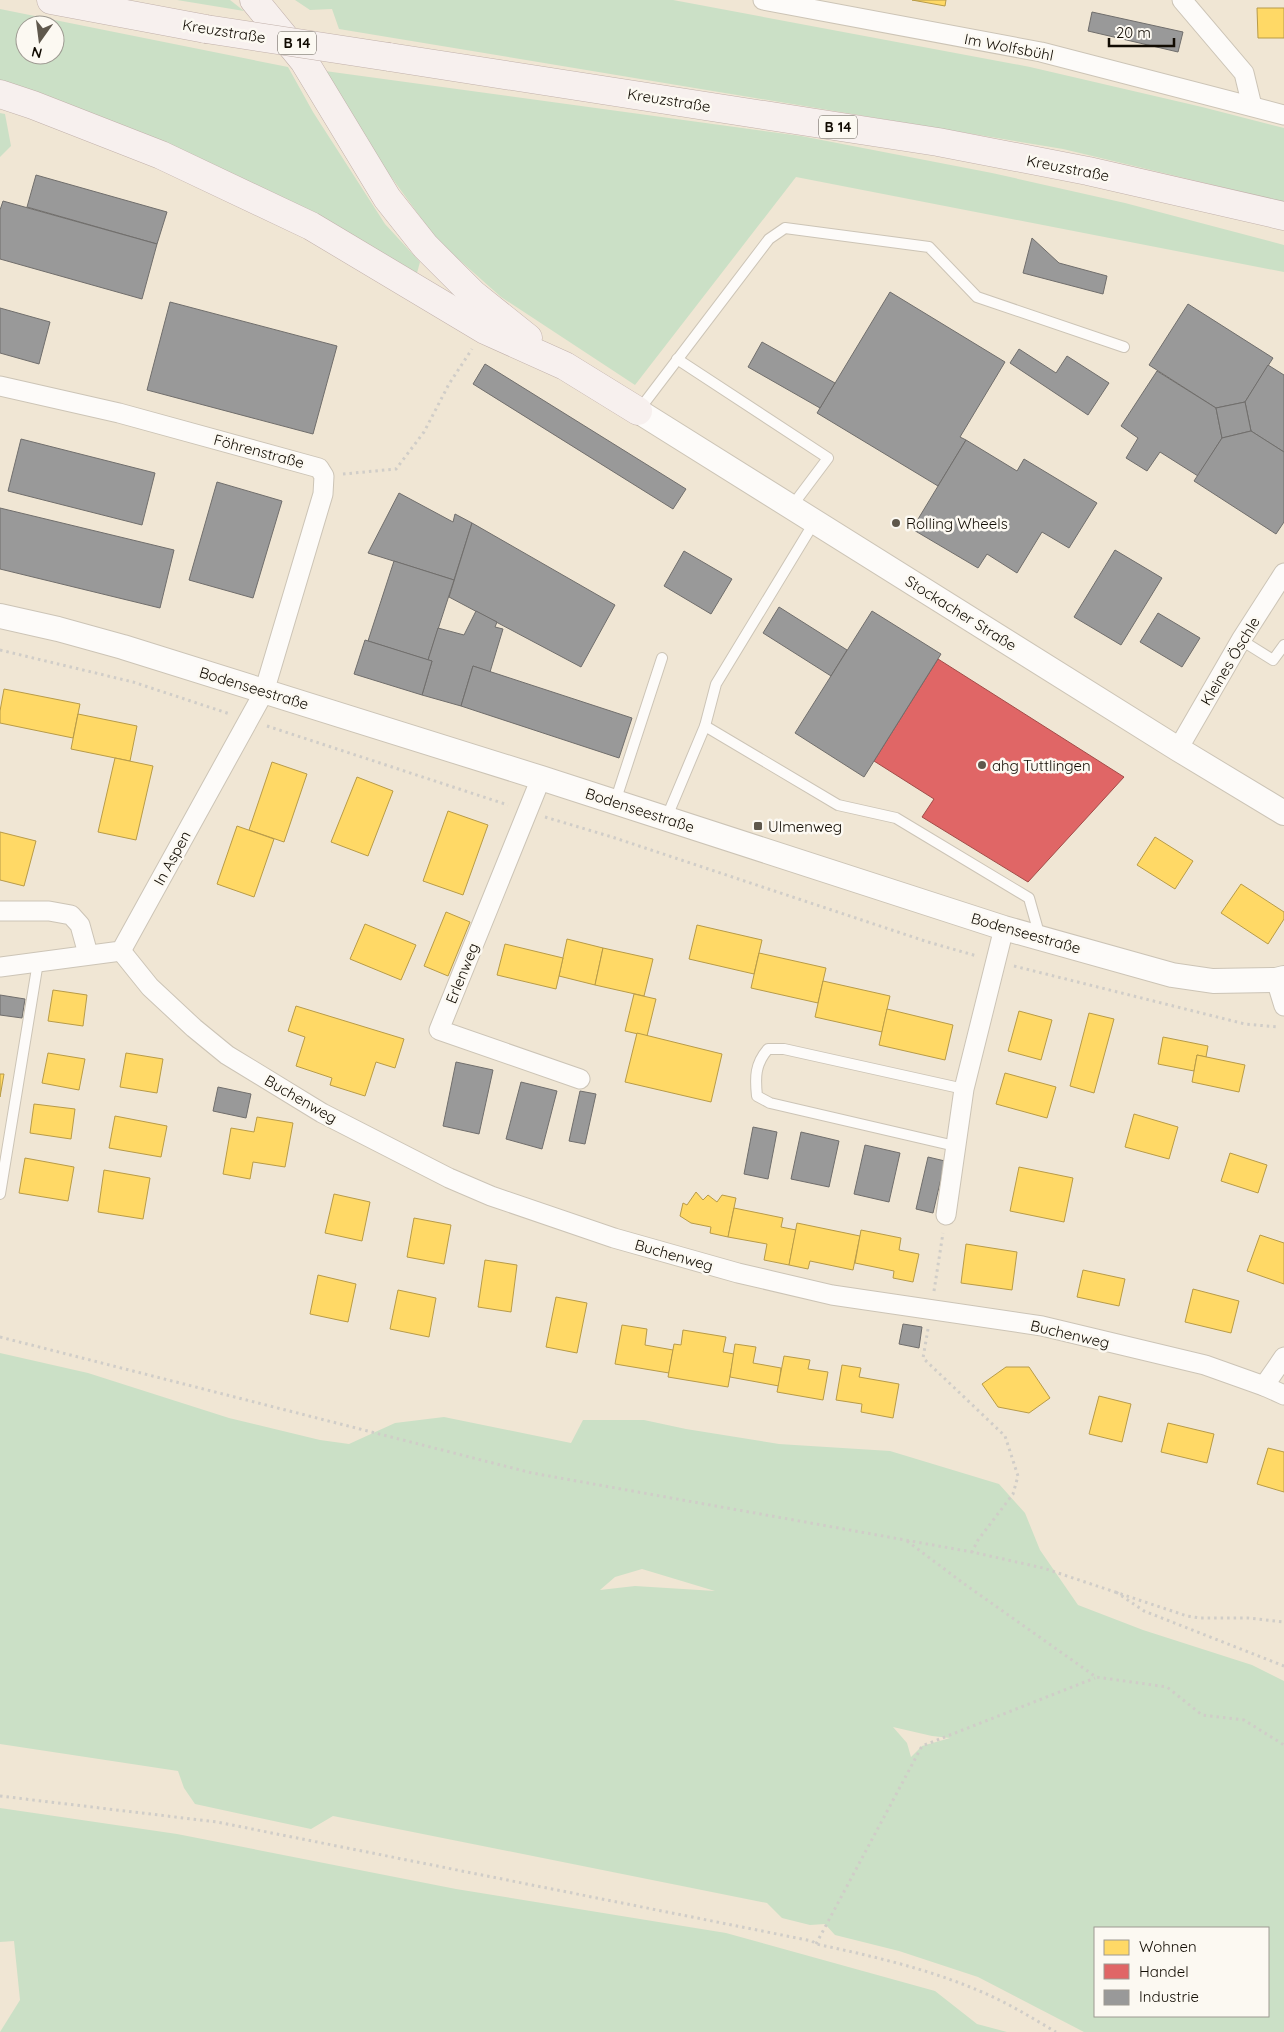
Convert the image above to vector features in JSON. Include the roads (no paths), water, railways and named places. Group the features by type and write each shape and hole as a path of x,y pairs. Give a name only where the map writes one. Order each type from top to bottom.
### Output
{"main road":[{"name":"Kreuzstraße","path":"51,0 206,29 938,142 1088,171 1284,216"},
{"path":"254,0 304,61 387,198 425,246 473,294 565,366 638,411"},
{"path":"0,94 161,155 310,226 485,330 565,366"}],"street":[{"name":"Im Wolfsbühl","path":"763,0 1041,52 1284,115"},
{"path":"1182,0 1244,73 1252,106"},
{"name":"Föhrenstraße","path":"0,386 119,413 319,468 324,476 324,494 264,692"},
{"name":"Stockacher Straße","path":"638,411 1178,749 1284,813"},
{"name":"Kleines Öschle","path":"1178,749 1241,640 1284,573"},
{"name":"Bodenseestraße","path":"0,616 58,629 123,647 541,778 1004,928 1172,975 1213,981 1280,979"},
{"name":"In Aspen","path":"121,951 264,692"},
{"name":"Erlenweg","path":"541,778 439,1030 580,1080"},
{"path":"0,911 49,911 71,915 80,925 88,954"},
{"path":"946,1215 964,1089 1004,928"},
{"path":"0,967 121,951"},
{"name":"Buchenweg","path":"121,951 150,987 194,1028 227,1055 322,1113 458,1182 491,1196 614,1238 738,1273 832,1295 1042,1326 1205,1365 1284,1395"},
{"path":"1280,979 1284,1006"},
{"path":"1264,1386 1284,1357"}],"lane":[{"path":"638,411 769,239 785,228 929,248 977,297 1124,347"},
{"path":"677,359 828,458 792,506"},
{"path":"666,819 705,726 716,684 815,521"},
{"path":"1241,640 1273,660 1284,645"},
{"path":"615,802 662,658"},
{"path":"705,726 838,805 896,818 1029,898 1041,938"},
{"path":"0,1194 38,962"},
{"path":"955,1146 770,1103 757,1096 755,1079 760,1058 768,1049 784,1049 964,1089"}],"place":[{"name":"Rolling Wheels","path":"896,523"},
{"name":"ahg Tuttlingen","path":"982,765"},
{"name":"Ulmenweg","path":"758,826"}]}
